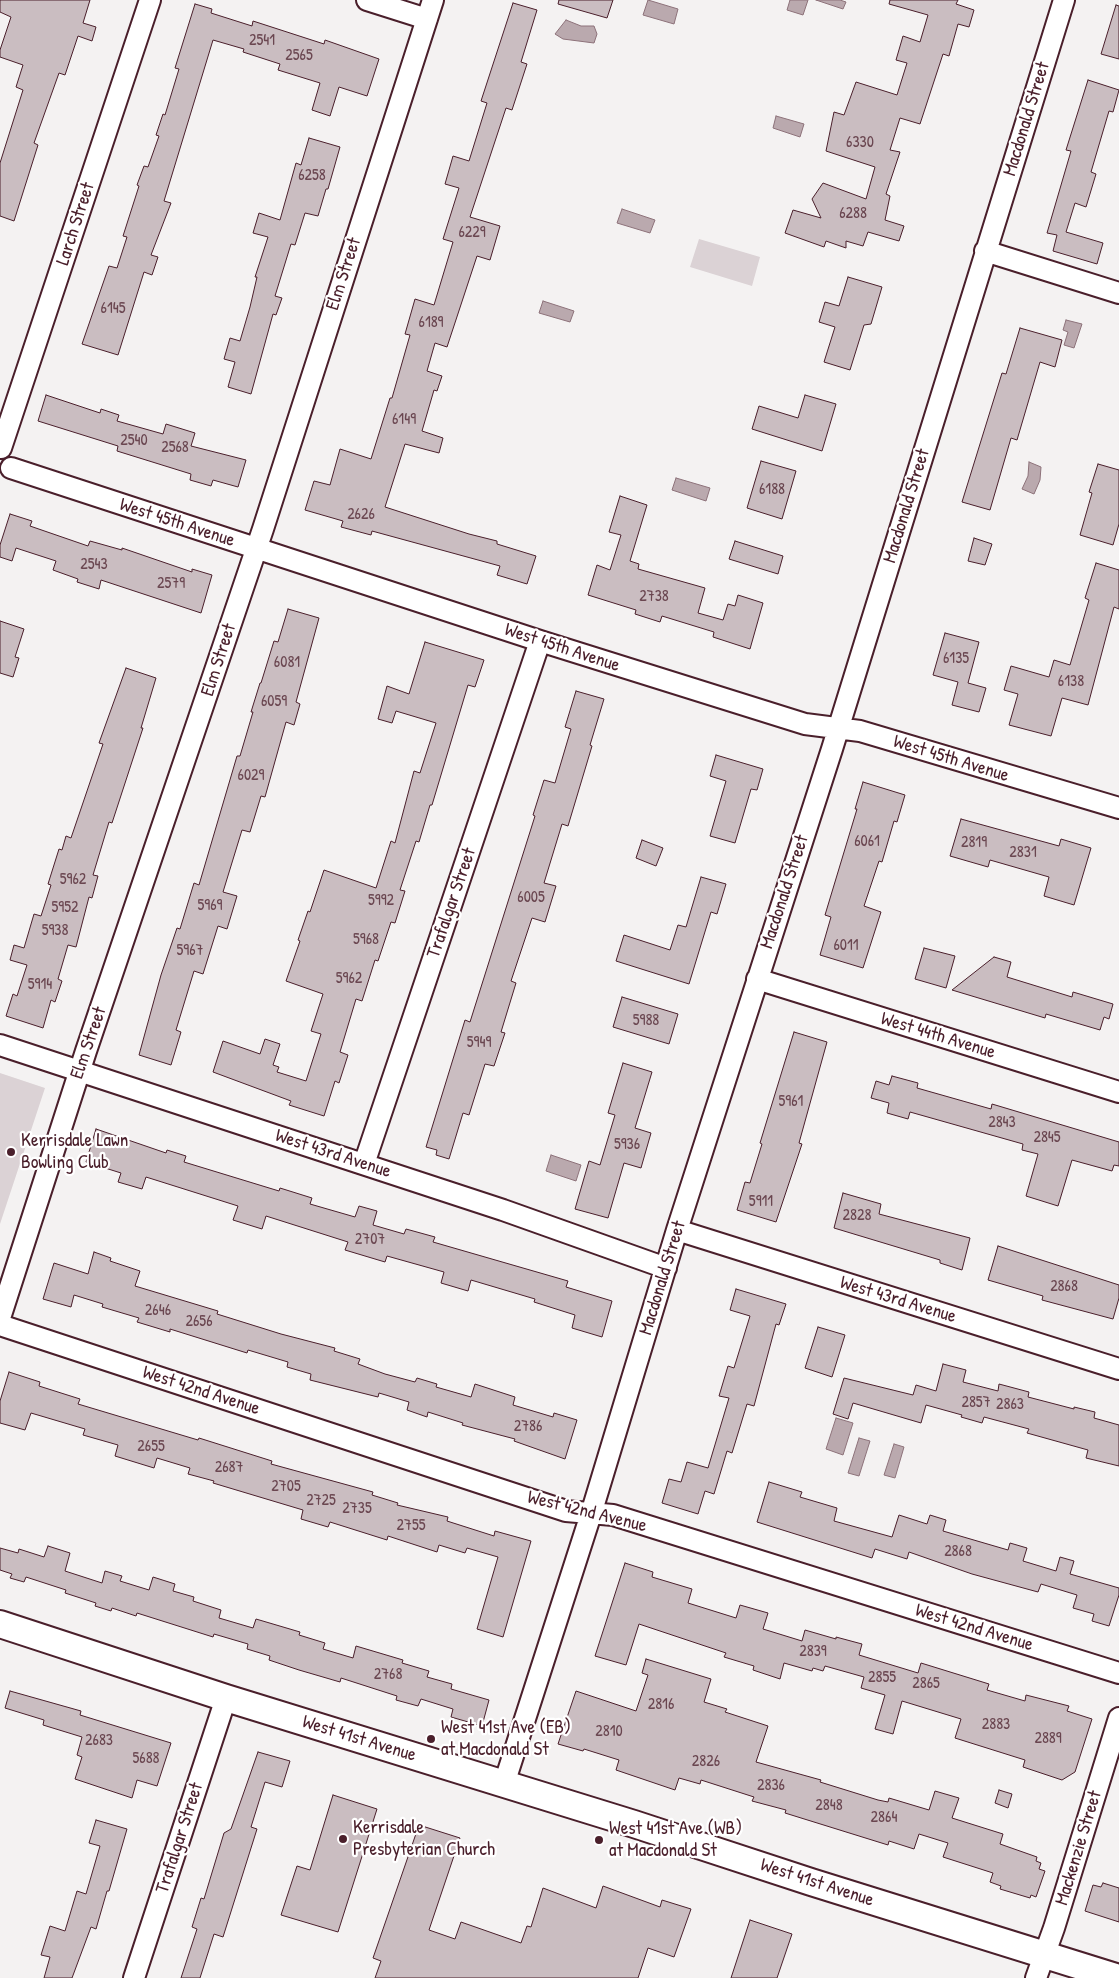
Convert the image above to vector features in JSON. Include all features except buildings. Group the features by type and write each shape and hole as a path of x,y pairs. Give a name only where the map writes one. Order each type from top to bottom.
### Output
{"main road":[{"name":"West 41st Avenue","path":"0,1624 226,1698 504,1784 1040,1966 1119,1978"}],"street":[{"name":"Larch Street","path":"1,448 150,0"},
{"path":"367,0 426,19"},
{"name":"Elm Street","path":"0,1318 80,1070 256,549 433,0"},
{"name":"Macdonald Street","path":"504,1784 591,1514 677,1230 838,729 1064,0"},
{"path":"986,251 1119,293"},
{"path":"1,448 10,456 5,473"},
{"name":"West 45th Avenue","path":"5,473 256,549 815,727 860,731 1117,802"},
{"name":"Trafalgar Street","path":"364,1164 540,641"},
{"name":"West 44th Avenue","path":"757,979 1119,1092"},
{"name":"West 43rd Avenue","path":"0,1044 503,1210 666,1268"},
{"name":"West 43rd Avenue","path":"677,1230 1119,1369"},
{"name":"West 42nd Avenue","path":"0,1325 566,1511 613,1515 1119,1673"},
{"name":"Trafalgar Street","path":"134,1978 226,1698"},
{"name":"Mackenzie Street","path":"1040,1966 1119,1718"}],"shaded area":[{"path":"648,0 678,9 674,24 643,15"},
{"path":"790,0 808,0 803,15 787,10"},
{"path":"816,0 840,0 846,2 843,9"},
{"path":"566,20 581,26 594,26 597,34 594,43 563,39 555,34"},
{"path":"776,116 804,124 800,137 773,128"},
{"path":"622,209 655,220 650,233 617,223"},
{"path":"699,239 760,257 752,286 690,267"},
{"path":"543,301 574,311 570,322 539,313"},
{"path":"1066,320 1082,324 1074,348 1064,345 1068,332 1063,330"},
{"path":"1029,462 1041,467 1040,480 1034,494 1022,489 1028,476"},
{"path":"676,478 710,488 706,501 672,490"},
{"name":"Kerrisdale Lawn Bowling Club","path":"0,1073 45,1088 0,1224"},
{"path":"551,1155 581,1165 576,1181 546,1171"},
{"path":"836,1418 853,1423 843,1455 826,1449"},
{"path":"859,1438 870,1441 859,1476 848,1473"},
{"path":"894,1444 904,1447 895,1478 884,1475"}],"place":[{"name":"Kerrisdale Lawn Bowling Club","path":"11,1152"},
{"name":"West 41st Ave (EB) at Macdonald St","path":"431,1739"},
{"name":"Kerrisdale Presbyterian Church","path":"343,1839"},
{"name":"West 41st Ave (WB) at Macdonald St","path":"599,1840"}]}
